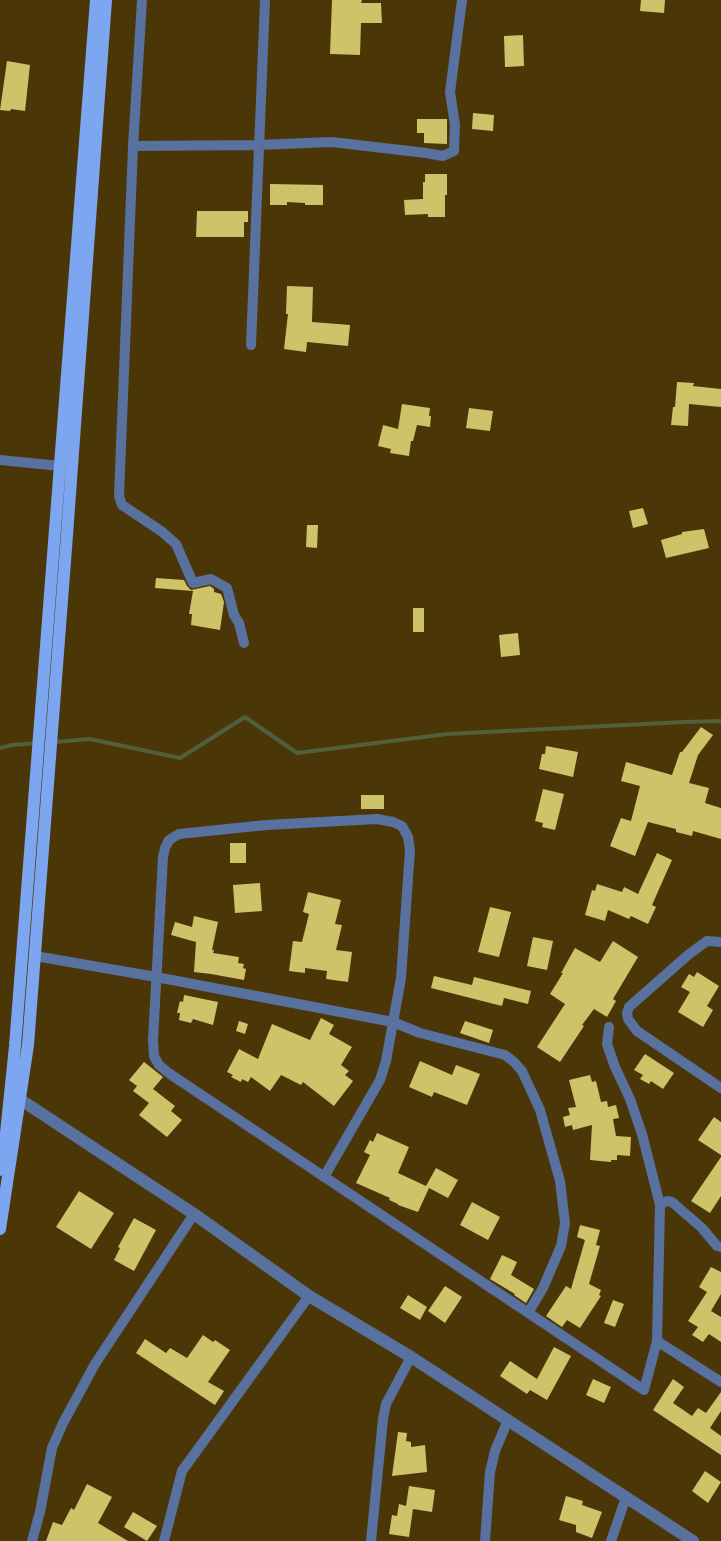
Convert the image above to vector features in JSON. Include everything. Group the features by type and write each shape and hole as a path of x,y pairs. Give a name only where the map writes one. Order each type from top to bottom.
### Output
{"main road":[{"path":"0,1170 6,1133 15,1046 96,0"},
{"path":"0,1229 28,1045 68,534 106,0"}],"street":[{"path":"142,0 119,496 122,504 161,531 176,544 193,583 211,580 227,588 234,615 240,623 244,643"},
{"path":"251,345 265,0"},
{"path":"134,146 258,145 332,142 443,156 454,151 455,124 450,92 462,0"},
{"path":"0,460 60,466"},
{"path":"324,1177 380,1080 386,1061 401,978 410,850 408,837 402,826 394,822 377,819 266,825 179,834 169,840 163,857 153,1040 154,1056 159,1065 170,1074 324,1177 644,1390 657,1341 660,1205 642,1134 630,1099 615,1067 608,1044 609,1026"},
{"path":"721,942 707,941 688,955 630,1007 627,1013 628,1019 637,1031 721,1088"},
{"path":"35,956 393,1022 420,1033 504,1055 514,1062 522,1072 540,1110 560,1181 565,1223 561,1246 543,1288 528,1313"},
{"path":"21,1100 194,1214 309,1296 412,1356 693,1541"},
{"path":"660,1205 667,1201 672,1202 702,1228 717,1246 721,1247"},
{"path":"32,1541 40,1512 52,1448 63,1423 95,1364 194,1214"},
{"path":"164,1541 182,1471 309,1296"},
{"path":"657,1341 721,1382"},
{"path":"371,1541 386,1404 412,1356"},
{"path":"485,1541 490,1472 495,1451 508,1420"},
{"path":"611,1541 626,1497"}],"building":[{"path":"332,0 362,0 361,3 381,3 382,23 361,23 360,55 330,54"},
{"path":"641,0 665,0 664,13 640,11"},
{"path":"523,35 524,66 505,67 504,36"},
{"path":"7,61 30,65 25,111 0,110"},
{"path":"473,113 494,115 493,131 472,129"},
{"path":"417,119 447,119 447,144 424,143 424,133 417,133"},
{"path":"425,174 447,174 445,217 428,217 428,214 405,215 404,200 423,199"},
{"path":"270,184 323,185 323,205 287,202 287,205 270,205"},
{"path":"197,211 248,211 248,222 244,222 244,237 196,237"},
{"path":"287,286 313,287 312,322 350,325 348,346 307,342 306,352 284,349 288,314 286,314"},
{"path":"677,382 694,383 693,386 721,389 721,407 689,404 688,426 671,425"},
{"path":"402,404 430,408 430,427 417,425 413,441 411,441 409,456 390,453 391,449 378,446 383,425 398,429"},
{"path":"469,408 493,411 490,431 466,428"},
{"path":"643,508 648,524 633,528 629,511"},
{"path":"307,525 318,525 317,548 306,547"},
{"path":"704,529 709,548 666,558 661,540 682,534 682,532"},
{"path":"156,578 184,580 191,590 210,586 214,589 214,592 221,594 224,602 220,630 191,625 192,614 189,614 193,591 155,588"},
{"path":"413,608 424,608 424,632 413,632"},
{"path":"518,633 520,655 501,657 499,635"},
{"path":"701,727 713,735 698,755 689,783 709,788 705,803 721,808 721,839 693,831 692,836 676,832 676,829 648,822 635,856 610,846 621,818 631,821 640,786 621,781 626,762 672,775 680,752 682,752"},
{"path":"546,746 578,752 573,777 539,769"},
{"path":"543,789 564,794 555,830 542,827 543,823 535,821"},
{"path":"361,795 384,795 384,809 361,809"},
{"path":"230,843 246,843 246,863 230,863"},
{"path":"657,853 672,860 652,905 656,907 648,924 631,916 629,919 608,910 605,921 585,915 592,890 595,891 597,884 622,892 624,887 638,894"},
{"path":"260,883 262,911 235,913 233,885"},
{"path":"308,892 341,900 335,924 342,925 336,950 352,952 348,982 326,979 327,971 305,968 305,973 289,971 293,941 302,942 309,914 303,912"},
{"path":"490,907 511,912 499,957 478,952"},
{"path":"194,916 218,922 213,953 239,957 238,963 244,964 243,968 246,969 244,980 194,972 196,942 171,935 175,922 192,927"},
{"path":"533,937 553,941 547,970 527,966"},
{"path":"613,941 638,957 613,999 616,1001 607,1017 594,1009 560,1062 537,1047 565,1004 550,994 575,948 600,962"},
{"path":"697,972 719,986 707,1006 713,1010 703,1027 678,1012 690,992 681,987 689,974 694,977"},
{"path":"434,976 472,985 474,977 531,991 528,1004 504,998 502,1006 431,988"},
{"path":"184,995 218,1002 213,1025 193,1019 191,1023 179,1020 180,1013 177,1013 180,1001 183,1002"},
{"path":"321,1018 334,1025 329,1034 352,1047 341,1065 349,1071 345,1075 353,1081 334,1106 303,1082 301,1085 281,1075 270,1091 251,1077 248,1082 242,1079 241,1082 231,1077 233,1075 227,1072 239,1049 258,1059 272,1024 310,1040"},
{"path":"239,1021 248,1024 245,1034 236,1031"},
{"path":"465,1021 493,1030 489,1043 460,1033"},
{"path":"645,1054 674,1073 663,1089 651,1081 649,1084 640,1079 643,1075 634,1070"},
{"path":"420,1061 452,1075 456,1065 480,1074 467,1105 434,1092 432,1097 409,1087"},
{"path":"144,1062 163,1077 153,1089 175,1106 171,1111 182,1120 167,1137 139,1115 149,1103 133,1091 137,1086 129,1080"},
{"path":"590,1075 592,1082 596,1081 601,1102 607,1101 608,1107 616,1105 619,1118 613,1119 616,1136 631,1137 630,1156 617,1155 617,1160 611,1160 611,1162 590,1160 592,1125 573,1130 572,1125 565,1127 563,1117 570,1115 568,1108 576,1107 569,1080"},
{"path":"714,1117 721,1122 721,1155 698,1140"},
{"path":"377,1133 409,1147 398,1173 426,1186 436,1168 458,1180 448,1198 429,1188 418,1212 398,1205 389,1200 390,1198 356,1183 370,1155 364,1152 370,1140 373,1142"},
{"path":"721,1157 721,1196 710,1213 691,1201"},
{"path":"79,1191 114,1213 91,1249 56,1227"},
{"path":"472,1202 500,1217 488,1240 460,1225"},
{"path":"134,1218 156,1230 134,1271 114,1260 120,1248 118,1247"},
{"path":"580,1225 600,1230 596,1245 600,1246 589,1284 601,1290 599,1295 601,1296 580,1328 567,1320 562,1327 546,1316 566,1286 571,1289 585,1240 577,1237"},
{"path":"502,1255 517,1262 511,1275 534,1289 526,1303 490,1279"},
{"path":"711,1267 721,1272 721,1294 711,1311 721,1317 721,1342 709,1334 703,1342 692,1335 698,1327 688,1321 707,1292 699,1287"},
{"path":"445,1286 462,1297 445,1323 428,1311"},
{"path":"408,1295 427,1307 420,1320 400,1308"},
{"path":"613,1300 624,1304 615,1327 604,1323"},
{"path":"203,1335 230,1350 208,1382 224,1391 215,1405 136,1353 145,1339 166,1353 170,1348 187,1358"},
{"path":"554,1347 571,1356 547,1400 530,1390 527,1394 500,1376 510,1361 537,1379"},
{"path":"593,1379 611,1387 604,1403 586,1395"},
{"path":"673,1379 684,1387 673,1403 692,1416 698,1408 706,1413 721,1392 721,1411 710,1428 721,1436 721,1455 653,1410"},
{"path":"398,1432 407,1433 406,1441 411,1442 411,1447 425,1445 427,1472 392,1476"},
{"path":"705,1471 721,1482 708,1503 692,1491"},
{"path":"87,1484 112,1497 98,1523 128,1541 46,1541 53,1522 62,1525 71,1508 74,1510"},
{"path":"409,1486 435,1490 432,1512 413,1509 409,1537 389,1534 392,1515 397,1516 399,1504 406,1506"},
{"path":"566,1496 583,1501 582,1505 602,1512 592,1538 576,1532 576,1525 559,1520"},
{"path":"133,1512 157,1526 147,1541 124,1527"}],"waterway":[{"path":"54,742 90,739 180,758 245,717 297,753 447,734 721,721"},
{"path":"0,748 37,743"}]}
